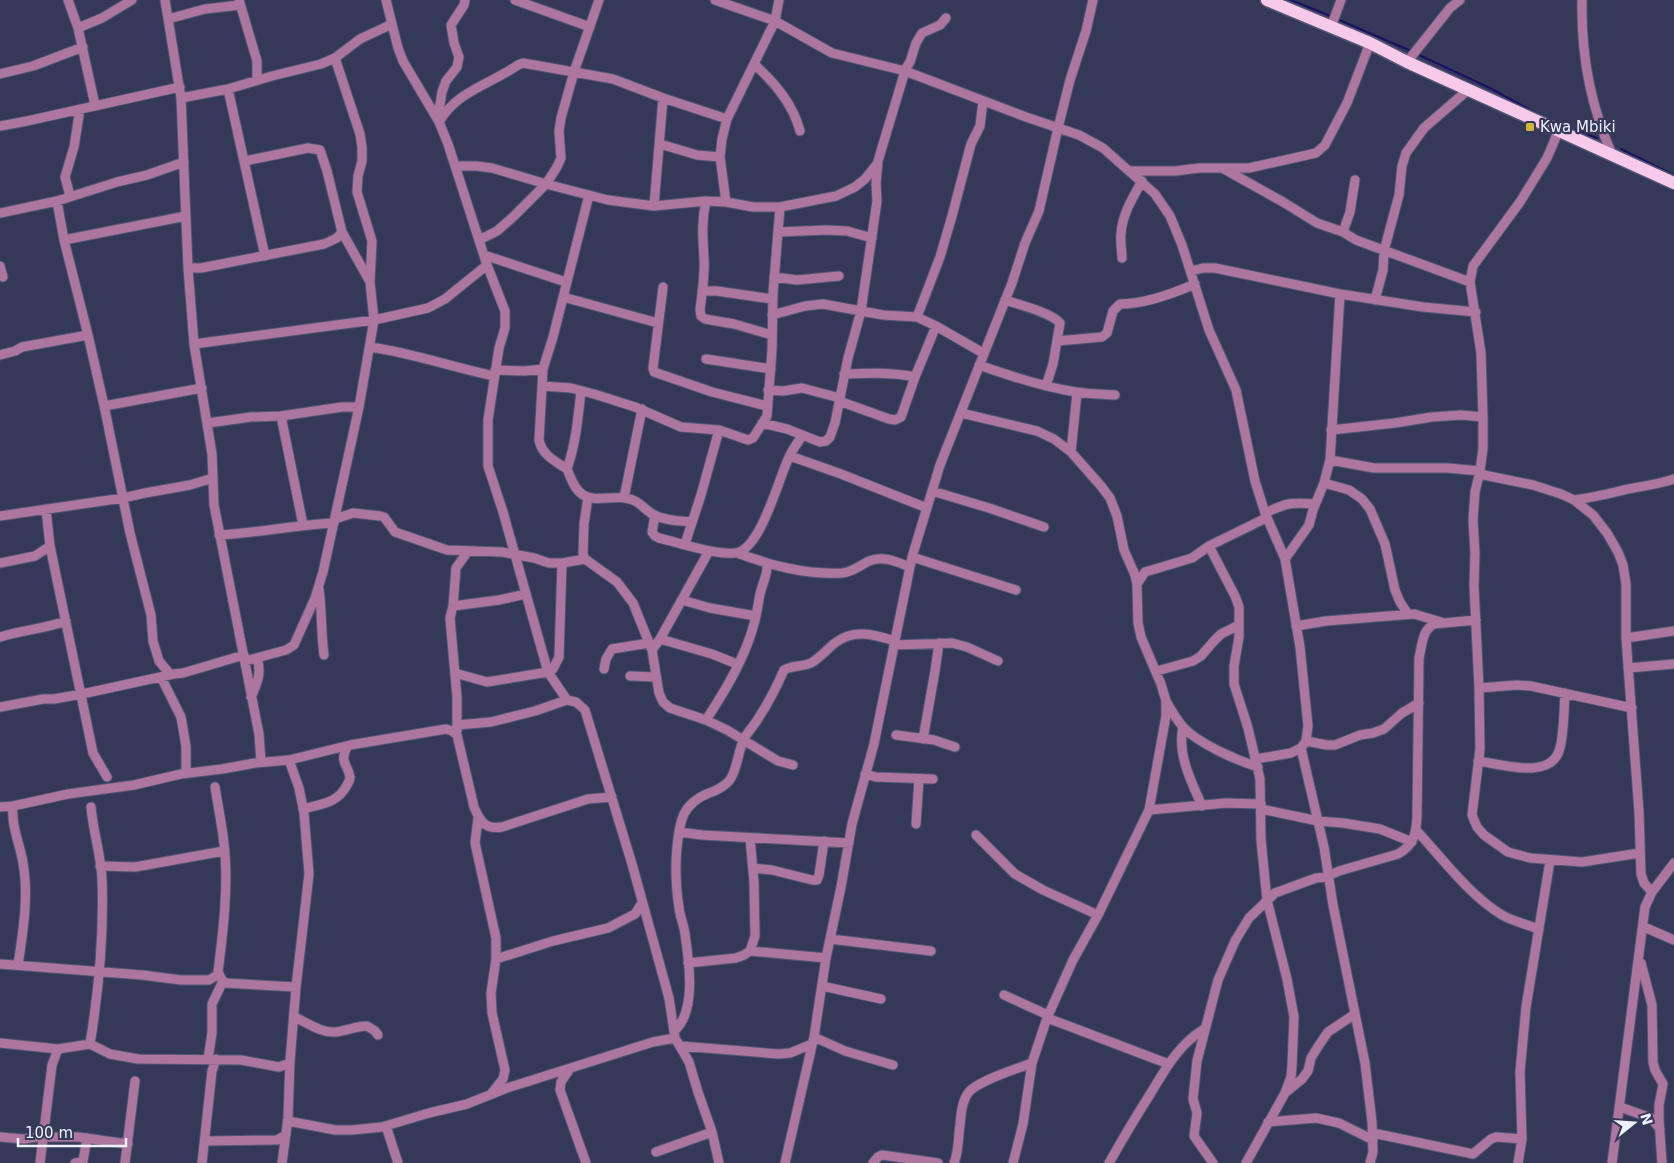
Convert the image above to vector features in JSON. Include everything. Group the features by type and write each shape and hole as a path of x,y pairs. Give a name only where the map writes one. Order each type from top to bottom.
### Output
{"main road":[{"path":"1267,0 1370,42 1407,62 1674,183"}],"street":[{"path":"68,0 78,28 96,105"},
{"path":"78,28 102,18 132,0"},
{"path":"165,0 180,86 188,268 194,344 208,423 214,505 259,734 261,762"},
{"path":"386,0 402,61 440,120"},
{"path":"465,0 464,5 451,25 459,58 457,67 446,82 442,92 439,111 440,120 487,265 505,311 504,328 494,373 488,420 488,466 548,672 567,700"},
{"path":"515,0 590,27"},
{"path":"479,240 497,231 546,184 561,158 559,131 561,118 574,72 599,0"},
{"path":"715,0 775,21 832,53 904,71 1079,135 1103,148 1142,181 1155,194 1170,216 1182,245 1210,330 1236,390 1255,480 1265,516 1284,558 1296,626 1308,726 1303,744 1364,1063 1373,1136 1370,1163"},
{"path":"726,202 720,157 727,119 775,21 779,0"},
{"path":"785,1163 813,1040 826,958 852,824 874,744 912,557 940,465 1039,211 1070,80 1094,0"},
{"path":"1331,27 1341,0"},
{"path":"1407,62 1450,8 1460,0"},
{"path":"1582,0 1584,50 1590,87 1603,134 1612,154"},
{"path":"168,19 239,2 258,67 257,80"},
{"path":"762,423 788,429 820,442 829,439 835,423 844,374 861,311 877,202 878,161 904,71 910,62 916,43 922,33 940,25 946,18"},
{"path":"181,98 228,89 322,64 335,58 360,38 392,24"},
{"path":"1130,171 1249,168 1316,152 1325,145 1347,103 1370,42"},
{"path":"0,74 33,66 83,47"},
{"path":"0,707 82,694 244,658 257,658 286,650 294,645 319,586 359,407 374,320 370,282 372,241 357,192 358,176 362,161 362,147 360,134 335,58"},
{"path":"440,120 446,110 457,100 523,63 613,79 727,119"},
{"path":"754,64 776,86 794,112 800,131"},
{"path":"258,67 272,76"},
{"path":"0,126 180,86"},
{"path":"228,89 264,256"},
{"path":"1375,300 1383,270 1384,251 1399,195 1402,166 1406,152 1424,128 1469,89"},
{"path":"654,206 663,98"},
{"path":"917,317 947,232 971,144 980,126 984,101"},
{"path":"70,196 65,176 74,147 80,109"},
{"path":"1559,130 1547,158 1520,202 1473,266 1470,282 1481,353 1483,417 1483,448 1475,492 1473,520 1480,749 1472,815 1484,835 1508,852 1530,858 1582,862 1640,854"},
{"path":"660,144 697,155 720,157"},
{"path":"245,161 308,148 320,150 342,232 370,282"},
{"path":"455,166 492,168 608,200 654,206 706,201 780,207 836,196 855,187 865,179 878,161"},
{"path":"0,214 57,201 147,175 184,162"},
{"path":"1223,168 1317,223 1344,232 1356,240 1384,251 1470,282"},
{"path":"1344,232 1350,212 1355,180"},
{"path":"1122,258 1122,242 1120,237 1122,225 1130,202 1142,181"},
{"path":"589,195 553,338 543,368 540,446 544,452 567,469 572,483 580,493 588,497 624,498 640,503 654,515 692,522"},
{"path":"57,201 64,240 88,335 130,533 150,616 153,641 162,676 181,717 186,746 186,773"},
{"path":"706,201 703,213 702,237 704,260 700,314 705,319 734,324 772,335"},
{"path":"542,386 571,388 642,410 681,427 718,430 748,440 753,438 767,416 771,369 772,299 780,207"},
{"path":"64,240 186,216"},
{"path":"778,232 847,231 872,238"},
{"path":"188,268 201,268 324,244 337,238 342,232"},
{"path":"484,255 566,282"},
{"path":"194,344 374,320 428,308 446,299 487,265"},
{"path":"0,266 3,277"},
{"path":"1191,272 1203,268 1215,268 1375,300 1476,312"},
{"path":"774,277 797,280 839,276"},
{"path":"1057,341 1102,337 1107,333 1114,311 1120,304 1169,296 1195,284"},
{"path":"663,287 654,372 712,392 767,406"},
{"path":"702,291 717,291 772,299"},
{"path":"1284,558 1309,525 1330,460 1340,294"},
{"path":"563,297 658,323"},
{"path":"1005,300 1043,313 1058,321 1060,329 1046,386"},
{"path":"772,315 816,304 834,305 883,315 917,317 983,353"},
{"path":"768,390 783,391 802,388 839,399 889,420 899,419 903,415 914,377 936,326"},
{"path":"0,355 22,347 88,335"},
{"path":"370,347 399,351 466,370 494,373 543,368"},
{"path":"706,359 771,369"},
{"path":"979,365 1046,386 1114,396"},
{"path":"844,374 875,372 914,377"},
{"path":"104,406 202,388"},
{"path":"567,469 574,450 581,391"},
{"path":"1071,452 1078,392"},
{"path":"208,423 251,416 282,416 342,407 359,407"},
{"path":"624,498 642,410"},
{"path":"961,413 1037,431 1054,439 1071,452 1102,486 1110,498 1117,516 1124,550 1137,584 1138,623 1141,637 1157,671 1166,701 1183,727 1220,752 1238,761 1257,763 1291,753 1303,744 1335,745 1384,729 1402,713 1419,703"},
{"path":"1331,430 1432,417 1461,415 1483,417"},
{"path":"282,416 303,525"},
{"path":"684,544 711,462 718,430"},
{"path":"737,554 745,550 760,528 790,456 802,436"},
{"path":"790,456 927,508"},
{"path":"1330,460 1374,468 1448,468 1533,485 1562,494 1574,500 1593,516 1607,533 1623,565 1626,584 1626,638 1639,812 1641,874 1644,883 1652,892"},
{"path":"0,516 123,498 190,485 213,478"},
{"path":"1574,500 1603,496 1674,479"},
{"path":"1324,483 1349,490 1362,499 1370,509 1385,544 1400,602 1408,614"},
{"path":"932,491 1044,527"},
{"path":"588,497 582,549 585,559 617,582 633,603 651,647 659,693 663,702 670,708 706,720 778,761 793,765"},
{"path":"1137,584 1145,572 1192,558 1209,546 1265,516 1283,504 1291,502 1315,504"},
{"path":"46,509 50,546 93,753 107,777"},
{"path":"219,535 290,528 334,521 353,513 384,517 395,532 447,550 502,552 549,563 585,559"},
{"path":"654,515 652,527 654,536 709,551 737,554 767,564 802,570 844,573 853,571 870,561 882,558 910,567"},
{"path":"0,563 35,556 50,546"},
{"path":"1209,546 1239,607 1234,684 1260,779 1261,840 1267,900 1294,1017 1291,1072 1286,1093"},
{"path":"468,551 456,568 450,618 455,673 457,730 466,776 478,818 475,843 496,938 496,959 491,993 505,1074 491,1095"},
{"path":"604,670 606,659 612,649 651,647 660,639 709,551"},
{"path":"912,557 1016,590"},
{"path":"455,673 487,682 548,672 553,669 559,657 562,563"},
{"path":"706,720 738,664 751,632 760,592 768,570 767,564"},
{"path":"319,586 324,655"},
{"path":"452,606 499,600 526,594"},
{"path":"682,600 710,608 756,616"},
{"path":"1296,626 1326,621 1408,614 1441,622"},
{"path":"1213,1163 1194,1136 1198,1112 1193,1099 1197,1061 1204,1029 1218,980 1235,941 1249,918 1275,894 1316,878 1329,877 1339,871 1398,854 1412,842 1416,830 1419,658 1424,635 1429,626 1441,622 1476,620"},
{"path":"0,637 66,621"},
{"path":"1157,671 1193,661 1201,656 1221,634 1239,626"},
{"path":"1626,638 1674,631"},
{"path":"677,1038 687,1011 689,992 688,963 676,882 676,850 683,814 695,800 716,791 730,779 736,767 744,740 771,698 784,670 810,663 842,638 861,633 895,643 952,643 968,647 998,661"},
{"path":"660,639 712,654 738,664"},
{"path":"923,739 936,671 939,643"},
{"path":"251,697 258,682 260,672 257,658"},
{"path":"159,661 162,676"},
{"path":"1628,668 1674,664"},
{"path":"630,676 656,677"},
{"path":"1479,688 1517,685 1531,686 1632,708"},
{"path":"1478,761 1528,768 1545,766 1555,760 1560,749 1565,693"},
{"path":"0,805 13,806 186,773 261,762 289,760 350,745 446,729 452,731 535,711 567,700 576,702 585,710 612,797 669,998 677,1038 689,1062 712,1132 719,1163"},
{"path":"1013,1163 1023,1124 1032,1063 1048,1017 1073,960 1098,915 1149,810 1166,716 1166,701"},
{"path":"1183,727 1181,738 1182,751 1189,776 1202,806"},
{"path":"896,735 934,740 956,746"},
{"path":"304,809 328,802 341,795 350,778 343,758 347,747 350,745"},
{"path":"282,1163 288,1121 296,987 309,874 304,809 289,760"},
{"path":"865,774 876,777 933,779"},
{"path":"916,824 919,779"},
{"path":"202,1163 212,1071 212,1004 221,977 225,899 224,851 214,787"},
{"path":"478,818 486,826 496,828 588,799 612,797"},
{"path":"1149,810 1226,803 1261,806 1318,821 1380,829 1412,842"},
{"path":"13,806 12,816 25,880 18,965"},
{"path":"90,1044 100,972 102,878 91,807"},
{"path":"1416,830 1471,890 1487,904 1503,916 1538,929"},
{"path":"679,832 702,835 849,843"},
{"path":"976,835 1015,874 1043,890 1098,915"},
{"path":"688,963 736,958 750,951 755,936 750,838"},
{"path":"753,868 772,870 817,880 824,841"},
{"path":"100,866 135,867 224,851"},
{"path":"1520,1162 1522,1139 1520,1072 1526,1007 1550,861"},
{"path":"1611,1162 1644,927 1645,907 1652,892 1674,862"},
{"path":"496,959 553,941 608,928 635,914 642,904"},
{"path":"1644,927 1674,940"},
{"path":"830,939 931,951"},
{"path":"750,951 826,958"},
{"path":"1639,958 1652,1005 1653,1062 1663,1084 1660,1105 1662,1163"},
{"path":"0,964 142,975 181,980 204,981 221,977"},
{"path":"221,977 225,983 296,987"},
{"path":"822,986 881,999"},
{"path":"1004,995 1048,1017 1122,1048 1168,1064"},
{"path":"1246,1163 1286,1093 1308,1072 1311,1058 1328,1032 1355,1014"},
{"path":"294,1017 324,1031 337,1032 367,1026 378,1035"},
{"path":"1109,1163 1174,1055 1191,1037 1204,1029"},
{"path":"288,1121 335,1130 369,1129 386,1126 434,1111 467,1104 507,1088 653,1042 677,1038 778,1054 790,1053 813,1040 894,1065"},
{"path":"0,1043 58,1049 90,1044 110,1054 138,1059 240,1060 279,1067 290,1063"},
{"path":"40,1163 52,1065 58,1049"},
{"path":"954,1163 962,1106 969,1091 1005,1073 1032,1063"},
{"path":"569,1070 561,1082 560,1090 586,1163"},
{"path":"126,1163 136,1081"},
{"path":"1620,1107 1651,1118 1660,1129"},
{"path":"1268,1122 1316,1118 1340,1123 1373,1136 1424,1143 1455,1152 1473,1154 1496,1137 1522,1139"},
{"path":"386,1126 398,1163"},
{"path":"656,1152 712,1132"},
{"path":"205,1141 278,1140 286,1135"},
{"path":"0,1137 24,1139 44,1136 87,1138 128,1144"},
{"path":"76,1163 83,1161 87,1138"},
{"path":"873,1163 882,1155 938,1163"}],"waterway":[{"path":"1291,0 1333,17"},
{"path":"1337,19 1411,51"},
{"path":"1417,54 1490,88 1547,119"},
{"path":"1567,128 1597,138"},
{"path":"1621,149 1674,175"}],"place":[{"name":"Kwa Mbiki","path":"1530,127"}]}
